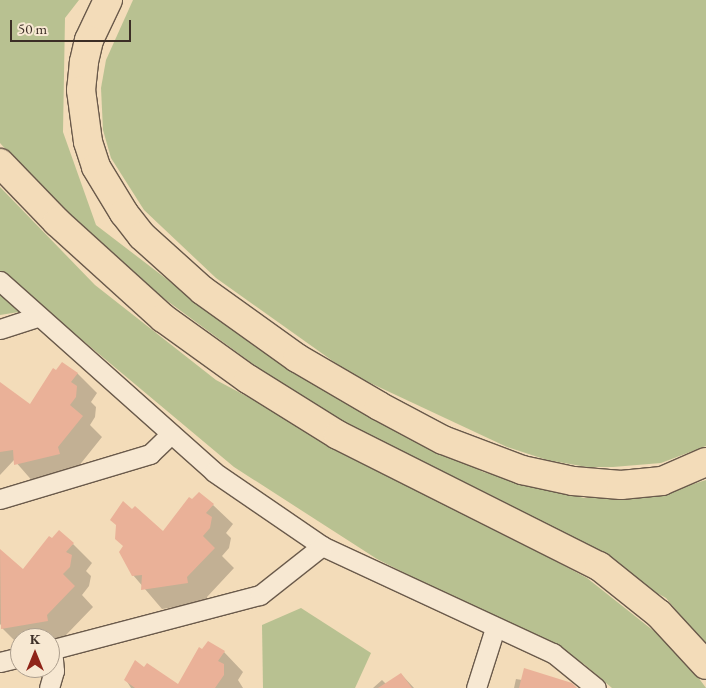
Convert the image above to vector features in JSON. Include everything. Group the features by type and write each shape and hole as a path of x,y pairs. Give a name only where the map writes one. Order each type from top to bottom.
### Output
{"highway":[{"path":"108,0 89,40 81,90 88,142 96,167 124,213 142,236 202,290 298,358 379,406 443,440 522,470 572,481 621,485 662,481 706,462"},
{"path":"0,163 64,228 163,318 248,379 338,435 599,566 659,614 706,665"}],"street":[{"path":"0,281 38,317 62,333 214,472 322,546 495,628 553,653 596,688"},
{"path":"0,329 38,317"},
{"path":"0,499 150,454 171,434"},
{"path":"60,647 260,595 322,546"},
{"path":"476,688 495,628"}],"green space":[{"path":"0,0 79,0 65,18 63,132 96,225 258,349 483,472 584,498 662,494 706,480 706,647 666,598 485,498 317,411 94,247 0,143"},
{"path":"133,0 706,0 706,446 661,463 613,467 587,467 547,460 507,447 351,374 216,278 144,210 111,158 103,130 101,88 106,60"},
{"path":"0,187 95,285 216,380 587,578 679,651 706,688 612,688 584,664 377,559 234,467 44,308 0,315"},
{"path":"301,608 371,653 355,688 263,688 262,625"}],"building":[{"path":"62,362 78,373 71,382 77,386 76,397 70,405 83,416 58,447 60,454 14,465 13,450 0,452 0,382 30,404 53,368 56,370"},
{"path":"199,492 214,504 206,513 212,517 210,528 203,536 215,548 187,577 188,583 141,590 142,575 132,576 119,552 123,546 115,539 116,525 110,520 123,501 132,509 135,506 163,531 189,497 192,499"},
{"path":"59,530 74,543 66,552 72,555 70,567 63,574 75,586 47,615 48,621 1,629 0,549 23,569 49,536 52,538"},
{"path":"208,641 225,651 218,661 224,664 224,675 215,688 135,688 124,680 135,660 144,667 147,663 178,684 199,647 202,649"},
{"path":"524,668 572,683 577,688 519,688"},
{"path":"401,673 412,688 378,688"}]}
